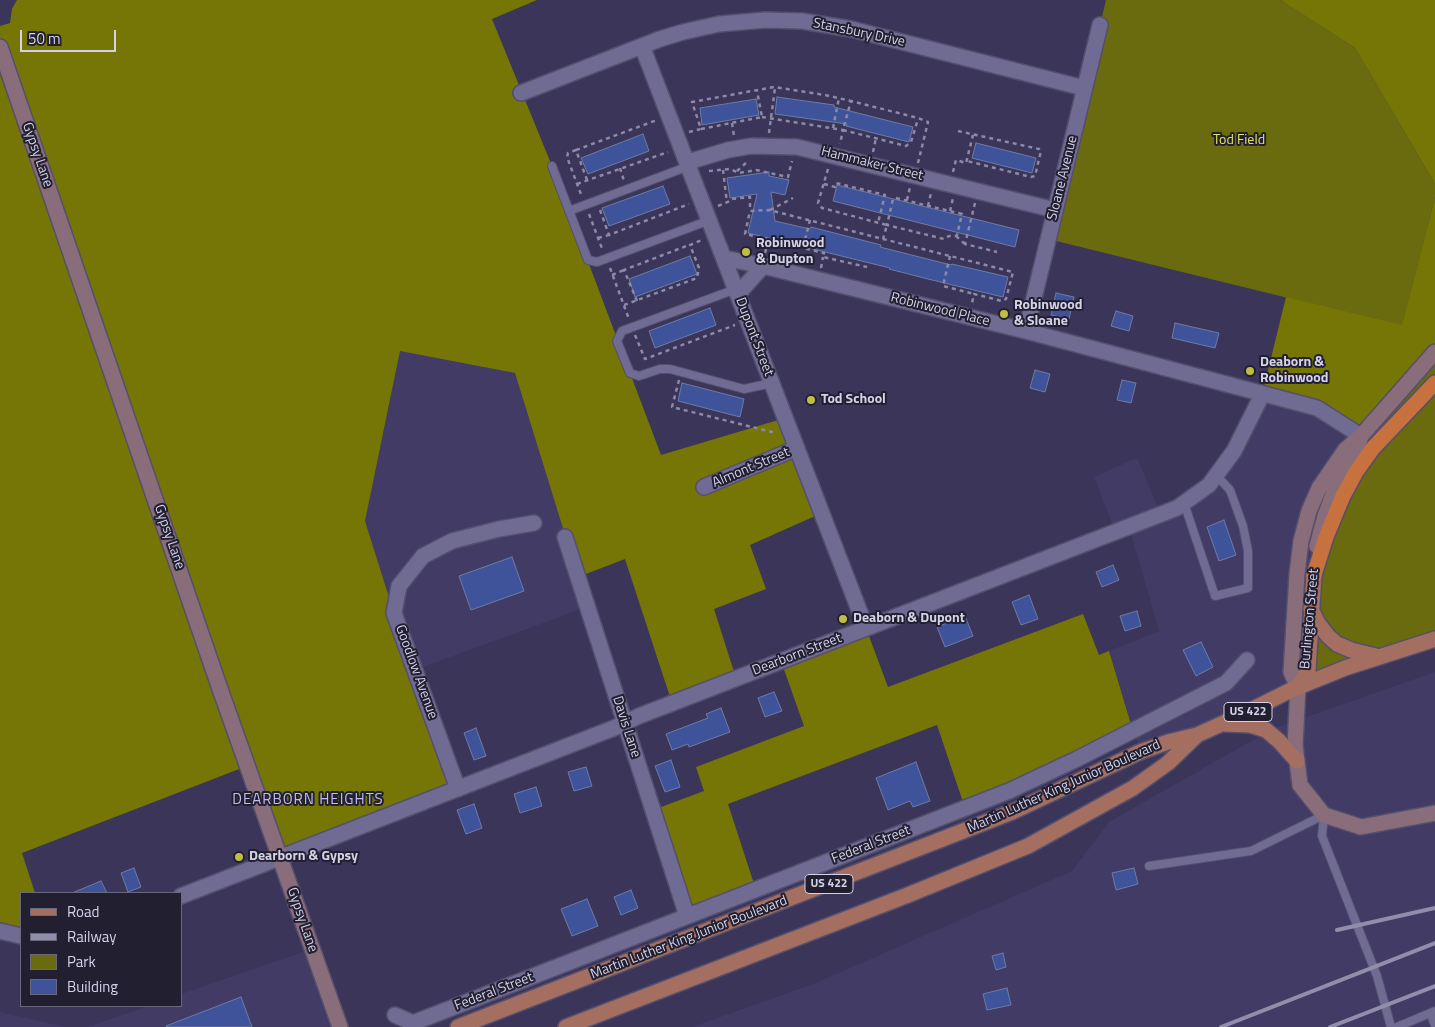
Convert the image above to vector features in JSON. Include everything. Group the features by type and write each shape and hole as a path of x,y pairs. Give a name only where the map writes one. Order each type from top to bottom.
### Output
{"highway":[{"path":"1314,575 1326,537 1343,496 1356,472 1373,448 1435,384"}],"main road":[{"name":"Gypsy Lane","path":"0,47 220,689 340,1027"},
{"name":"Burlington Street","path":"1298,687 1291,672 1297,574 1301,541 1309,511 1319,488 1345,450 1361,436 1435,352"},
{"name":"Burlington Street","path":"1298,687 1308,671 1317,544 1335,489 1355,456 1361,436"},
{"path":"1311,609 1318,623 1337,644 1351,650 1381,657"},
{"name":"Martin Luther King Junior Boulevard","path":"458,1027 1012,812 1140,752 1168,742 1197,735 1224,724 1298,687 1345,668 1435,639"},
{"path":"1298,687 1295,745 1300,785 1324,815 1361,827 1435,813"},
{"path":"1224,724 1250,725 1266,730 1297,761"},
{"name":"Martin Luther King Junior Boulevard","path":"566,1027 908,895 1028,846 1140,783 1168,763 1197,735"}],"street":[{"name":"Stansbury Drive","path":"521,93 683,32 719,24 765,20 802,21 851,29 1084,88"},
{"name":"Sloane Avenue","path":"1026,331 1100,25"},
{"name":"Dupont Street","path":"642,46 682,147 693,166 702,199 713,214 724,258 866,628"},
{"name":"Hammaker Street","path":"693,166 728,150 750,146 797,147 832,154 1055,210"},
{"name":"Robinwood Place","path":"724,258 1026,331 1262,395"},
{"path":"737,292 763,266"},
{"name":"Dearborn Street","path":"182,896 1177,508 1209,485 1234,451 1262,395"},
{"path":"1262,395 1316,408 1361,436"},
{"name":"Almont Street","path":"704,487 797,448"},
{"name":"Goodlow Avenue","path":"458,789 394,613 399,586 423,556 452,541 534,523"},
{"name":"Davis Lane","path":"565,537 687,916"},
{"name":"Federal Street","path":"395,1015 412,1023 928,823 1026,783 1226,683 1247,660"},
{"path":"0,930 20,936"}],"lane":[{"path":"552,166 588,260 597,262 713,214"},
{"path":"569,211 693,166"},
{"path":"737,292 622,331 617,341 630,372 639,376 660,369 670,369 744,389 772,383"},
{"path":"1184,503 1216,596 1248,588 1248,551 1243,526 1230,490 1216,475"},
{"path":"1148,866 1252,851 1324,815"},
{"path":"1324,815 1322,836 1377,976 1391,1027"},
{"path":"1397,1027 1433,1012 1435,1025"}],"path":[{"path":"769,132 775,88"},
{"path":"702,129 692,102 775,88 839,98 928,122 918,161"},
{"path":"757,90 762,118"},
{"path":"833,128 839,98"},
{"path":"841,141 850,101"},
{"path":"670,115 568,153 567,157 577,184 644,359 748,320"},
{"path":"688,132 771,118 843,130 906,146 911,142 918,119"},
{"path":"732,124 734,136"},
{"path":"954,169 956,160 966,163 967,161 1031,177 1035,176 1041,151 958,131"},
{"path":"967,161 974,134"},
{"path":"874,150 876,138"},
{"path":"577,184 682,147"},
{"path":"576,150 588,180"},
{"path":"832,154 818,203 822,208 944,239 949,236 956,236 965,244 998,252"},
{"path":"737,171 748,160"},
{"path":"693,166 734,170 739,173 756,170 788,177 792,160"},
{"path":"620,168 623,178"},
{"path":"723,170 727,203"},
{"path":"824,184 835,187 836,183 885,195 878,223"},
{"path":"965,244 978,190"},
{"path":"713,214 732,199 750,197 750,211 745,234 784,243"},
{"path":"769,210 793,198"},
{"path":"883,239 893,199 896,198 962,214 956,236"},
{"path":"598,238 702,199"},
{"path":"599,208 609,235"},
{"path":"750,211 769,210 1013,272 1006,298 1002,301 943,286 950,256"},
{"path":"810,220 803,248 824,253 820,269"},
{"path":"612,275 702,240"},
{"path":"624,306 697,278 699,268 690,244"},
{"path":"823,257 867,268"},
{"path":"624,270 637,301"},
{"path":"972,302 974,294"},
{"path":"680,378 672,407 776,433"}],"shaded area":[{"path":"17,0 537,0 492,19 552,166 661,455 785,418 822,513 750,545 766,589 714,609 736,678 672,703 625,559 578,577 515,373 400,351 365,521 394,613 458,789 280,858 247,766 22,853 35,892 20,892 20,936 0,931 0,26 10,23 12,9"},
{"path":"1280,0 1435,0 1435,184 1355,48"},
{"path":"1435,197 1435,352 1361,436 1316,408 1262,395 1286,297 1402,325"},
{"path":"400,351 515,373 587,607 415,670 394,613 365,521"},
{"path":"1262,395 1317,408 1361,436 1298,687 1140,752 1109,651 1159,631 1129,527 1115,532 1094,477 1137,458 1161,514 1209,485"},
{"path":"1083,614 1099,655 1109,651 1133,731 965,808 937,725 728,804 756,890 687,916 653,810 704,791 696,767 804,726 781,661 866,628 888,687"},
{"path":"1435,672 1435,1027 692,1027 813,984 1072,871 1109,822 1272,729"},
{"path":"312,949 340,1027 88,1027 145,1007 182,1007 182,994"},
{"path":"0,1012 65,1027 0,1027"}],"green space":[{"name":"Tod Field","path":"1106,0 1280,0 1355,48 1435,184 1435,197 1402,326 1048,239"},
{"path":"1435,352 1435,639 1298,687 1314,575 1355,456"}],"building":[{"path":"777,97 834,105 834,107 913,127 909,142 846,126 847,124 775,114"},
{"path":"756,99 759,115 702,125 700,108"},
{"path":"643,134 649,151 588,174 581,158"},
{"path":"976,143 1036,158 1032,173 972,158"},
{"path":"769,172 769,176 789,180 785,195 771,192 775,221 810,229 811,227 881,245 880,247 1008,277 1003,297 748,233 757,194 730,198 727,178"},
{"path":"837,185 1019,230 1015,247 833,201"},
{"path":"663,186 670,204 609,226 602,208"},
{"path":"690,256 697,274 635,297 629,279"},
{"path":"1056,293 1074,297 1069,319 1051,315"},
{"path":"710,308 716,325 655,348 649,331"},
{"path":"1116,311 1133,316 1129,331 1111,326"},
{"path":"1175,323 1219,333 1215,348 1172,338"},
{"path":"1035,370 1050,374 1045,392 1030,388"},
{"path":"1122,380 1136,383 1131,403 1117,400"},
{"path":"682,383 744,399 740,417 678,401"},
{"path":"1224,520 1236,555 1219,561 1207,527"},
{"path":"512,557 524,591 471,610 459,576"},
{"path":"1113,565 1119,580 1102,587 1096,572"},
{"path":"1029,595 1038,619 1021,625 1012,602"},
{"path":"1137,611 1141,626 1125,631 1120,616"},
{"path":"965,616 973,636 945,647 937,627"},
{"path":"1201,642 1213,667 1196,676 1183,650"},
{"path":"774,692 782,711 765,717 758,698"},
{"path":"721,708 730,732 689,747 688,744 672,750 666,734 708,718 706,714"},
{"path":"476,728 486,756 474,760 464,733"},
{"path":"671,760 680,787 665,792 655,766"},
{"path":"916,762 930,801 913,807 910,801 888,810 876,778"},
{"path":"586,767 592,786 574,791 568,772"},
{"path":"536,787 542,806 520,813 514,794"},
{"path":"474,804 482,828 466,834 457,810"},
{"path":"134,868 141,887 128,892 121,873"},
{"path":"1134,868 1138,884 1116,890 1112,873"},
{"path":"101,881 106,892 74,892"},
{"path":"631,890 638,908 621,915 614,897"},
{"path":"587,899 598,926 572,936 561,909"},
{"path":"1003,953 1006,967 996,970 992,956"},
{"path":"1007,988 1011,1005 987,1010 983,994"},
{"path":"241,997 252,1027 166,1026"}],"railway":[{"path":"1337,930 1435,908"},
{"path":"1221,1027 1435,943"},
{"path":"1330,1027 1435,986"}],"place":[{"name":"Robinwood & Dupton","path":"746,252"},
{"name":"Robinwood & Sloane","path":"1004,314"},
{"name":"Deaborn & Robinwood","path":"1250,371"},
{"name":"Tod School","path":"811,400"},
{"name":"Deaborn & Dupont","path":"843,619"},
{"name":"Dearborn & Gypsy","path":"239,857"}],"district":[{"name":"DEARBORN HEIGHTS","path":"308,800"}]}
